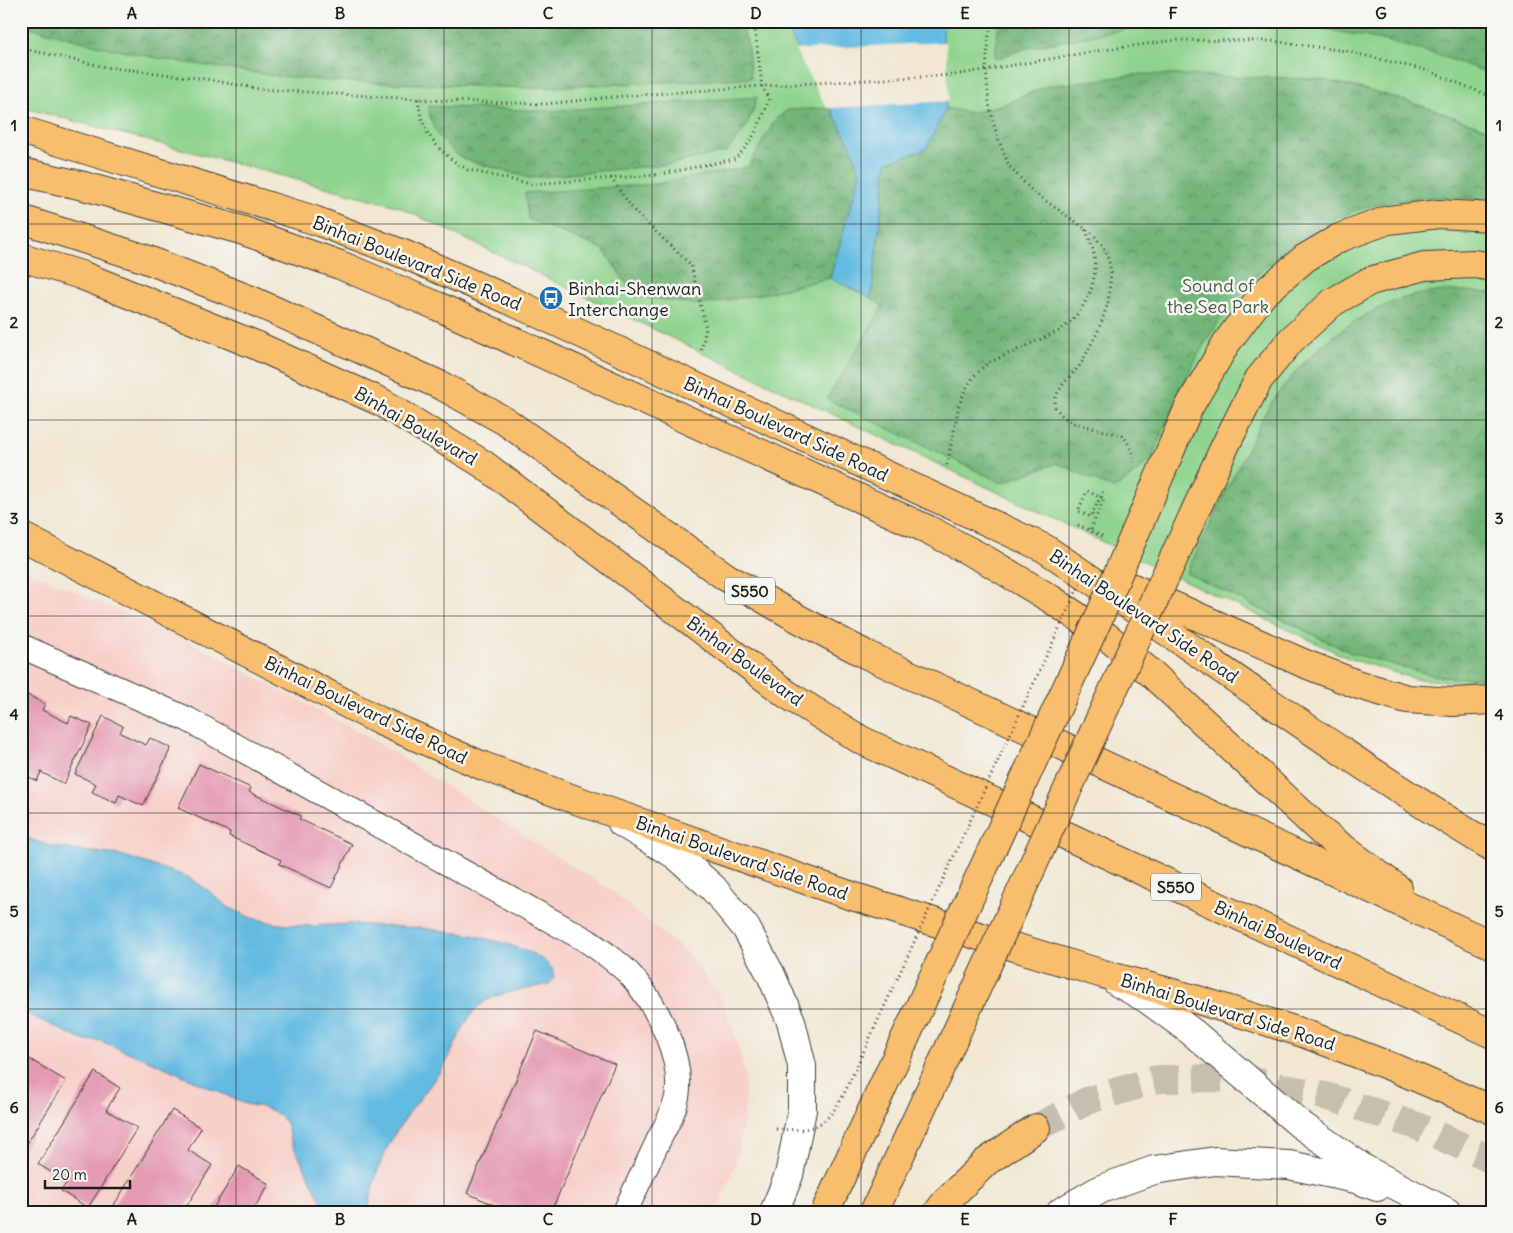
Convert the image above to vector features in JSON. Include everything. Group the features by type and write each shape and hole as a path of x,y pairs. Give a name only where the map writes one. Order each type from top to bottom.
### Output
{"main road":[{"name":"Binhai Boulevard Side Road","path":"21,130 314,220 406,255 1044,548 1120,598 1404,794 1492,848"},
{"path":"21,172 84,186 241,230 340,265 436,306 929,530 986,560 1051,599 1106,636 1151,673 1323,833 1379,876 1450,926"},
{"path":"825,1212 1097,622 1189,407 1227,342 1263,294 1305,258 1340,238 1388,220 1439,214 1492,217"},
{"name":"S550","path":"21,219 143,258 251,300 442,386 505,421 719,572 805,623 874,658 1492,945"},
{"name":"Binhai Boulevard","path":"21,257 81,275 253,344 381,402 483,464 788,695 861,740 1492,1034"},
{"path":"874,1212 1225,446 1259,379 1291,340 1333,302 1370,281 1424,266 1475,264 1492,267"},
{"name":"Binhai Boulevard Side Road","path":"21,536 380,721 483,766 590,806 849,894 1103,974 1198,1000 1303,1033 1392,1066 1492,1110"},
{"path":"1044,548 1303,663 1359,685 1406,699 1453,702 1492,700"},
{"path":"938,1212 947,1200 986,1162 1036,1128"}],"street":[{"path":"21,646 187,719 586,940 614,960 632,977 647,997 664,1029 674,1055 678,1080 677,1097 671,1114 626,1212"},
{"path":"590,806 635,830 677,856 713,888 746,928 771,975 792,1021 802,1066 802,1110 789,1175 774,1212"},
{"path":"1103,974 1148,1000 1192,1032 1301,1125 1366,1170 1442,1210"},
{"path":"1061,1212 1101,1190 1154,1170 1215,1161 1289,1165 1356,1179 1442,1210"}],"path":[{"path":"418,99 421,117 428,134 452,160 468,170 531,184 656,175 735,159 755,133 769,99 762,86 754,21"},
{"path":"990,21 986,70 992,119 1009,166 1033,192 1085,227 1099,240 1106,250 1111,272 1108,303 1098,331 1081,364 1064,382 1056,395 1055,407 1063,417 1074,423 1124,436 1132,451 1134,465"},
{"path":"21,46 33,51 106,67 206,79 259,89 418,99 546,104 612,97 954,74 1176,40 1272,41 1346,51 1429,71 1492,97"},
{"path":"610,178 634,212 691,265 706,328 701,352"},
{"path":"947,465 959,405 965,390 974,376 988,363 1060,331 1070,324 1084,304 1092,283 1095,268 1093,250 1085,227"},
{"path":"1078,525 1102,536 1090,530 1104,499 1096,495 1087,491 1078,511 1091,517 1099,500 1103,491"},
{"path":"776,1129 808,1128 822,1123 833,1113 843,1096 1089,563"}],"shaded area":[{"path":"21,568 185,639 375,741 610,890 690,956 719,995 735,1033 745,1078 744,1120 736,1163 717,1212 21,1212"}],"green space":[{"name":"Sound of the Sea Park","path":"21,21 1492,21 1492,680 1477,683 1415,679 1348,658 397,206 21,107"},
{"path":"21,21 739,21 747,41 751,78 531,88 333,81 276,76 162,59 104,47 21,25"},
{"path":"999,21 1492,21 1492,74 1441,56 1387,41 1276,22 1126,29 1026,48 995,59"},
{"path":"1142,74 1319,79 1376,92 1432,109 1492,131 1492,202 1437,197 1382,203 1326,222 1285,250 1233,302 1205,343 1193,364 1150,460 1114,489 1057,463 1002,483 827,399 883,306 871,298 887,162 926,149 946,108 971,113 1004,104 1047,86"},
{"path":"757,97 745,129 726,152 671,164 530,178 466,160 456,154 439,137 430,117 429,106 547,111"},
{"path":"830,108 852,148 860,174 830,278 767,293 702,305 635,296 603,249 528,219 525,193 656,184 748,167 775,120 787,110"},
{"path":"1442,291 1492,293 1492,676 1475,678 1431,675 1351,653 1186,573 1265,413 1290,378 1320,347 1354,322 1373,311 1405,298"}],"water":[{"path":"788,21 944,21 946,108 926,149 887,162 871,298 830,278 860,174 852,148 791,37"},
{"path":"21,836 50,846 121,855 188,877 208,890 226,906 249,917 278,924 307,926 351,924 421,928 472,935 510,945 545,961 552,968 554,978 549,984 496,996 480,1005 474,1011 465,1024 447,1061 405,1118 388,1146 375,1178 369,1212 327,1212 290,1139 287,1125 281,1117 272,1111 245,1104 160,1065 98,1040 85,1041 21,1011"}],"pier":[{"path":"946,42 949,101 830,108 827,108 795,50"}],"building":[{"path":"24,693 45,704 42,710 68,723 71,716 92,725 64,784 41,772 37,781 21,773 21,699"},
{"path":"103,716 123,726 120,733 146,745 150,738 171,748 143,806 119,795 116,803 92,792 96,784 75,774"},
{"path":"199,764 251,788 249,792 301,816 299,819 352,844 331,888 279,864 281,860 229,836 230,832 178,808"},
{"path":"537,1031 615,1064 551,1212 510,1212 467,1193"},
{"path":"21,1054 66,1081 21,1153"},
{"path":"95,1072 120,1088 106,1110 137,1128 88,1208 61,1191 67,1182 38,1164"},
{"path":"172,1110 201,1128 188,1150 212,1165 183,1212 125,1212 114,1205"},
{"path":"239,1166 269,1184 255,1207 262,1212 211,1212"}],"tunnel":[{"path":"1036,1128 1089,1100 1158,1079 1238,1078 1329,1097 1417,1126 1492,1160"}],"place":[{"name":"Binhai-Shenwan Interchange","path":"551,298"}]}
